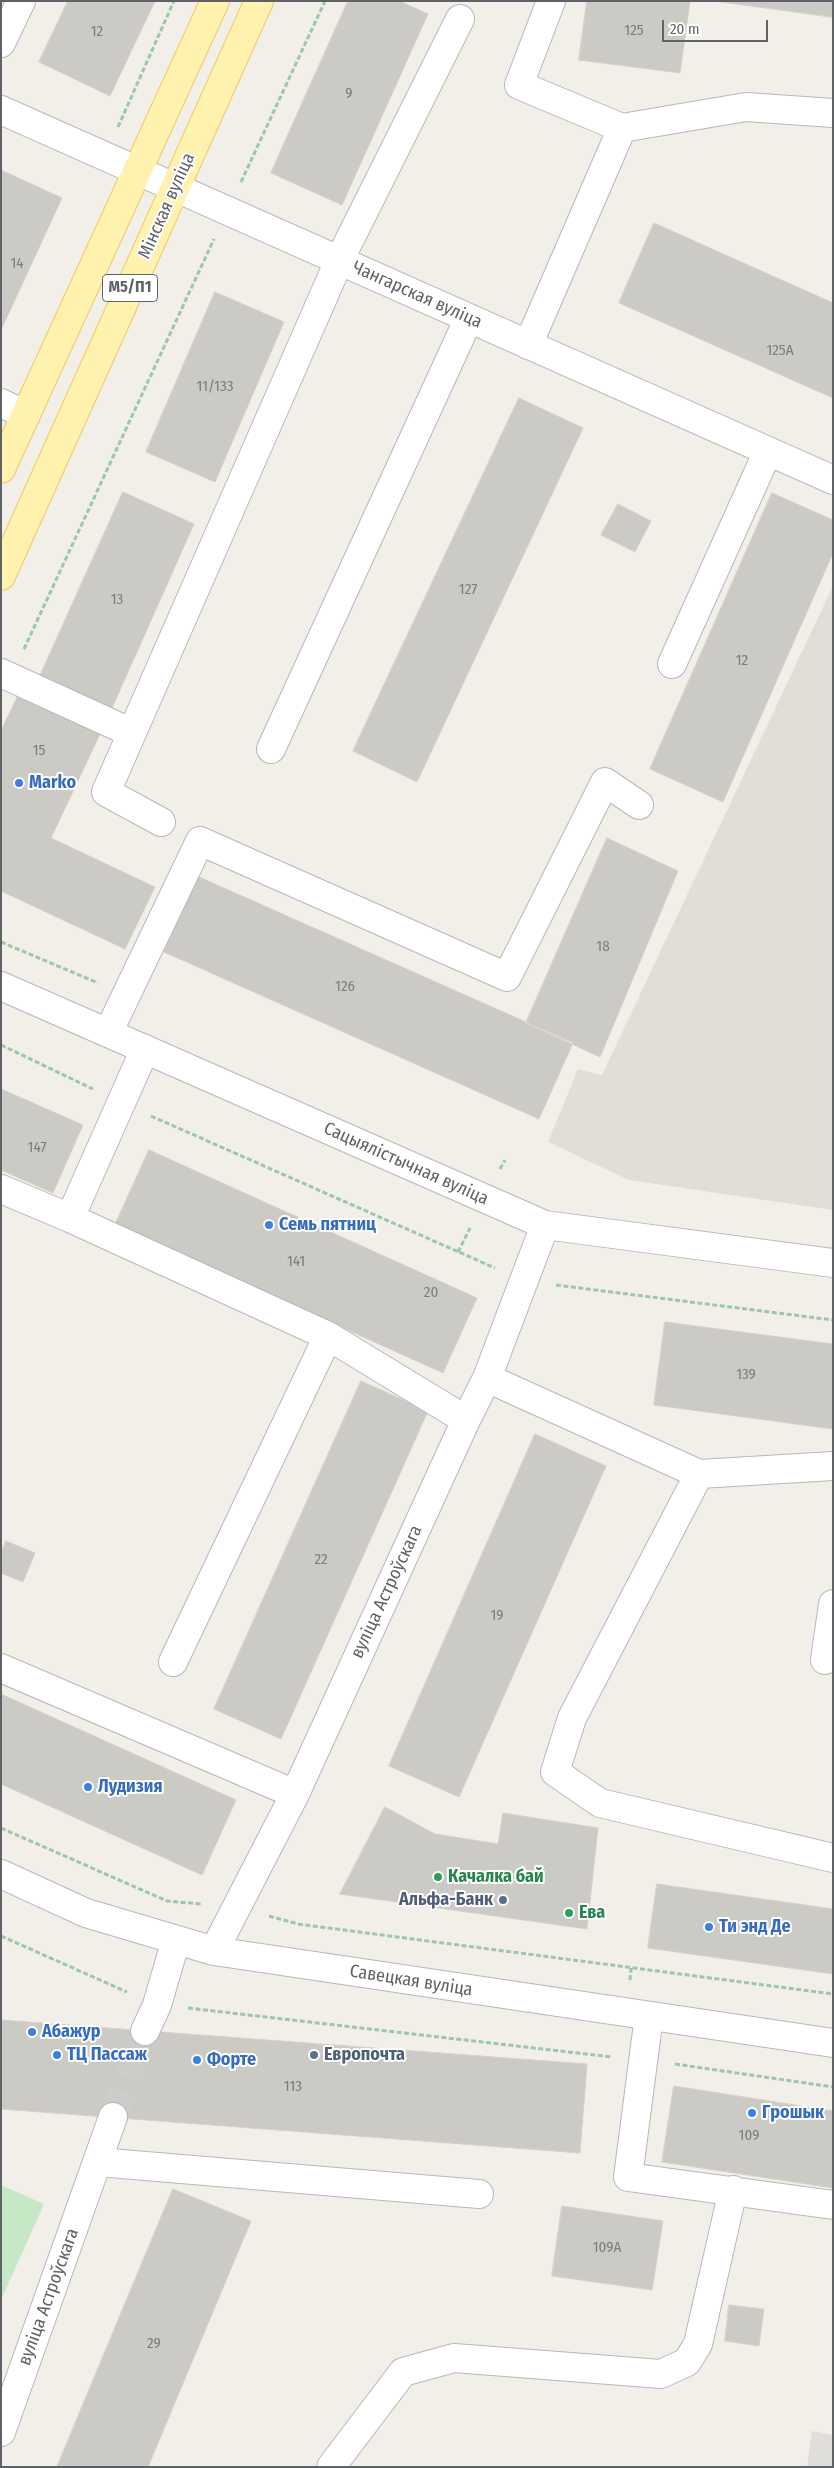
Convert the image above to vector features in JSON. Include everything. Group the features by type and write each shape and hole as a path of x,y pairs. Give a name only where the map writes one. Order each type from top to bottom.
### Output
{"main road":[{"name":"М5/П1","path":"1,469 215,1"},
{"name":"Мінская вуліца","path":"1,576 259,1"}],"street":[{"path":"1,43 21,1"},
{"path":"551,1 519,85 622,128 746,107 833,113"},
{"path":"161,822 106,792 339,261 460,20"},
{"name":"Чангарская вуліца","path":"1,110 833,480"},
{"path":"528,345 622,128"},
{"path":"272,749 470,318"},
{"path":"1,403 26,415"},
{"path":"672,664 768,451"},
{"path":"6,676 132,733"},
{"path":"108,1033 200,841 506,977 605,782 639,805"},
{"name":"Сацыялістычная вуліца","path":"1,986 545,1225 833,1264"},
{"path":"70,1218 145,1048"},
{"path":"1,1189 70,1218 328,1336 466,1420"},
{"name":"вуліца Астроўскага","path":"214,1951 295,1794 487,1378 545,1225"},
{"path":"173,1662 328,1336"},
{"path":"487,1378 700,1474 833,1466"},
{"path":"700,1474 572,1718 555,1772 600,1803 833,1858"},
{"path":"825,1660 833,1604"},
{"path":"1,1668 295,1794"},
{"name":"Савецкая вуліца","path":"1,1874 86,1913 214,1951 833,2043"},
{"path":"145,2031 157,2005 176,1940"},
{"path":"649,2016 628,2178 732,2190 833,2205"},
{"name":"вуліца Астроўскага","path":"1,2432 113,2118"},
{"path":"98,2162 479,2194"},
{"path":"331,2467 403,2372 454,2358 661,2374 687,2362 698,2344 732,2190"}],"path":[{"path":"6,676 228,211 325,1"},
{"path":"1,942 126,995"},
{"path":"1,1045 121,1103 524,1281 833,1320"},
{"path":"1,1828 167,1901 236,1907 298,1924 833,1994"},
{"path":"1,1936 157,2005 643,2060 833,2088"}],"shaded area":[{"path":"833,586 833,1210 629,1180 548,1142 578,1069 602,1075"},
{"path":"812,2431 833,2435 833,2467 807,2467"}],"green space":[{"path":"1,2185 44,2204 1,2300"}],"building":[{"path":"68,1 155,1 110,96 39,62"},
{"path":"348,1 399,1 428,14 342,205 271,173"},
{"path":"587,1 690,1 680,73 579,60"},
{"path":"715,1 833,1 833,17"},
{"path":"1,170 62,198 1,330"},
{"path":"654,223 833,303 833,398 619,303"},
{"path":"215,292 284,322 215,482 146,452"},
{"path":"519,398 583,428 417,782 353,751"},
{"path":"123,492 194,524 112,708 40,676"},
{"path":"772,493 833,520 833,553 723,802 650,769"},
{"path":"618,504 651,521 635,552 601,535"},
{"path":"18,696 100,734 51,838 155,887 125,949 1,891 1,731"},
{"path":"607,838 678,871 600,1057 526,1023"},
{"path":"197,876 573,1043 539,1119 164,952"},
{"path":"1,1089 83,1125 53,1193 1,1170"},
{"path":"149,1150 477,1298 443,1373 115,1225"},
{"path":"665,1322 833,1344 833,1429 654,1405"},
{"path":"361,1381 428,1411 281,1739 214,1709"},
{"path":"535,1434 606,1466 459,1797 389,1766"},
{"path":"6,1541 35,1553 23,1582 1,1573 1,1553"},
{"path":"1,1694 236,1800 202,1875 1,1784"},
{"path":"385,1807 435,1834 498,1844 503,1813 598,1828 587,1929 340,1894"},
{"path":"657,1884 833,1909 833,1974 648,1948"},
{"path":"1,2020 587,2064 580,2153 1,2109"},
{"path":"674,2086 833,2111 833,2188 662,2162"},
{"path":"173,2189 251,2221 148,2467 57,2467"},
{"path":"562,2206 663,2221 652,2290 552,2276"},
{"path":"729,2305 764,2309 759,2346 725,2341"}],"tunnel":[{"path":"113,2117 145,2031"}],"place":[{"name":"Marko","path":"19,783"},
{"name":"Семь пятниц","path":"269,1225"},
{"name":"Лудизия","path":"88,1787"},
{"name":"Качалка бай","path":"438,1877"},
{"name":"Альфа-Банк","path":"503,1900"},
{"name":"Ева","path":"569,1913"},
{"name":"Ти энд Де","path":"709,1927"},
{"name":"Абажур","path":"32,2032"},
{"name":"ТЦ Пассаж","path":"57,2055"},
{"name":"Европочта","path":"314,2055"},
{"name":"Форте","path":"197,2060"},
{"name":"Грошык","path":"752,2113"}]}
